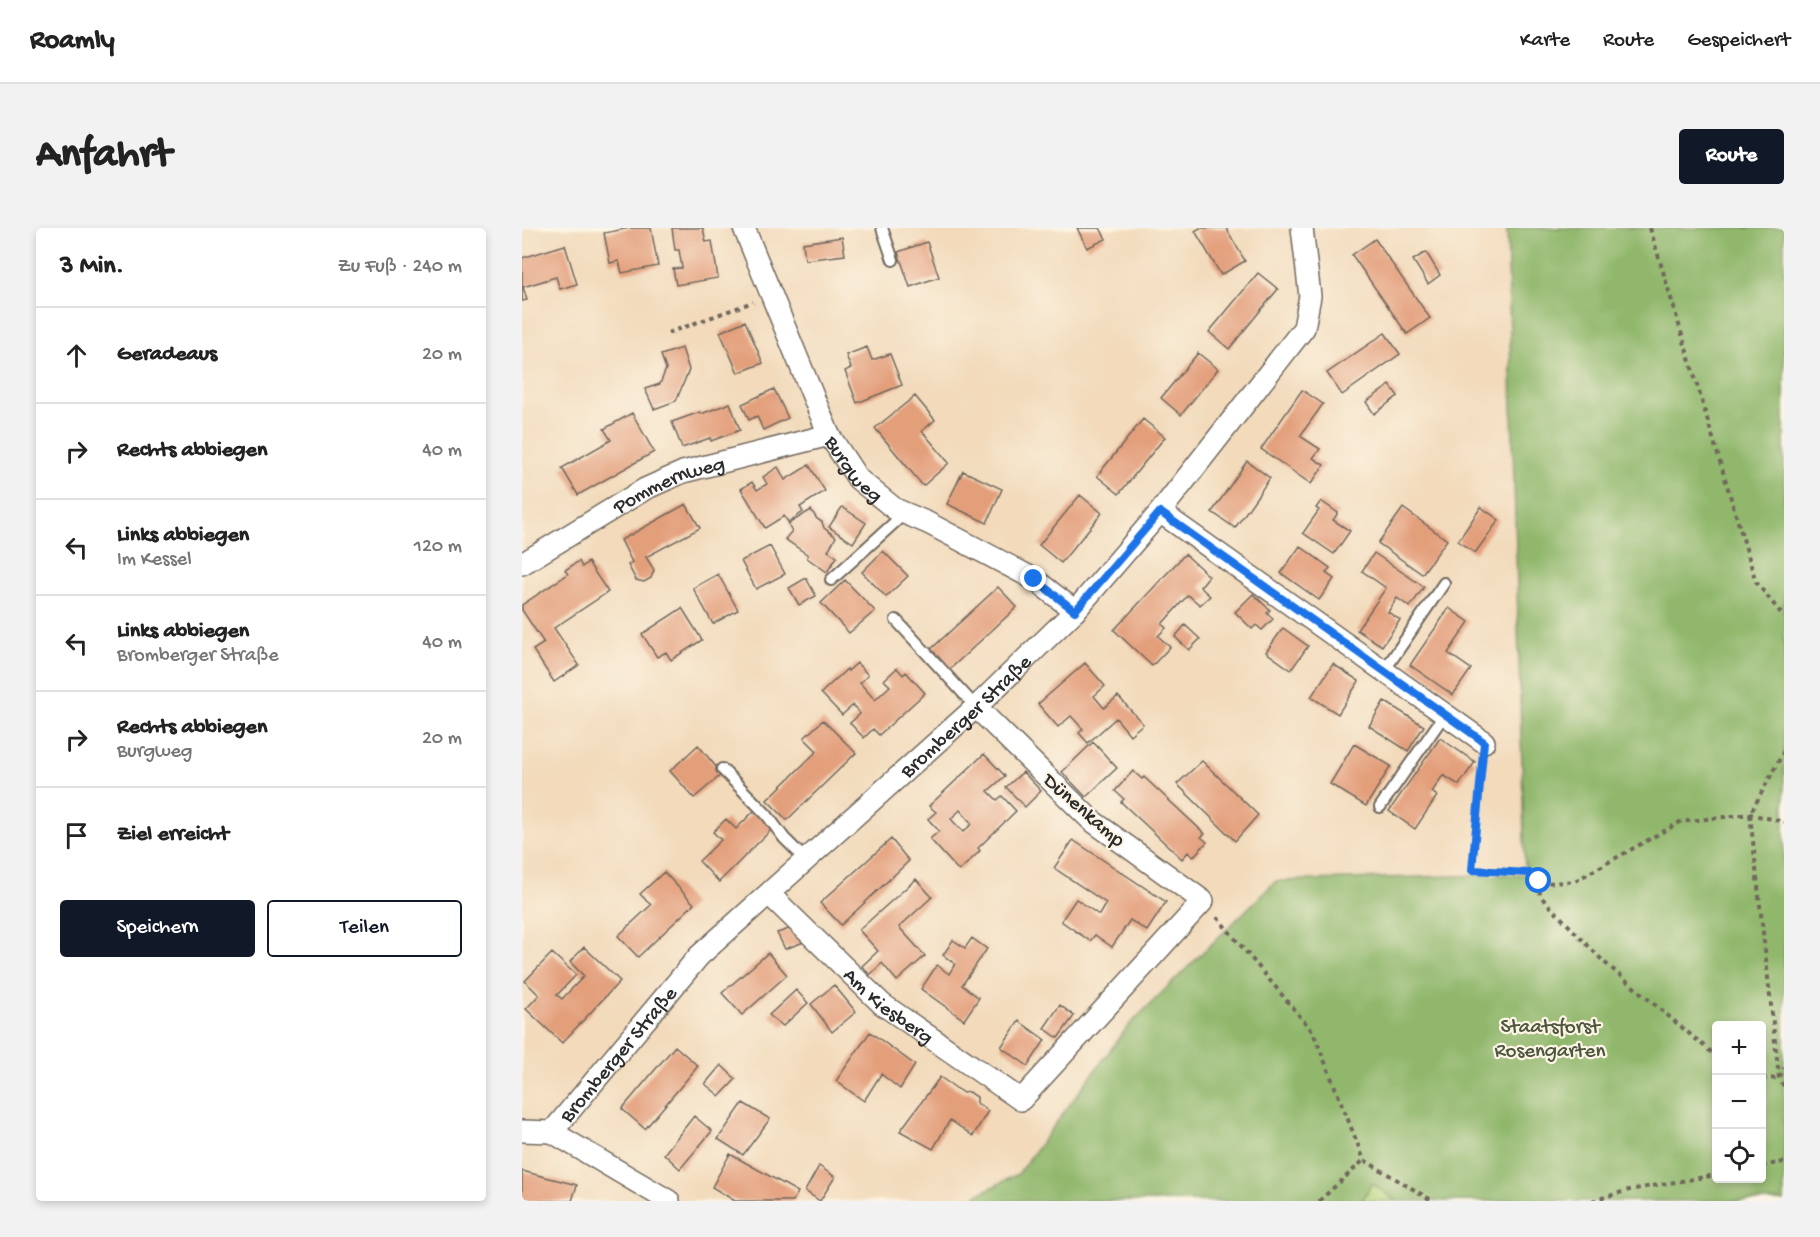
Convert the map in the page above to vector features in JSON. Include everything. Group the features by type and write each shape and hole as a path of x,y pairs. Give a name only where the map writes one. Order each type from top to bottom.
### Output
{"street":[{"name":"Burgweg","path":"744,228 829,435 858,479 895,509 928,523 1034,579 1075,611"},
{"name":"Bromberger Straße","path":"522,1131 552,1132 699,956 976,708 1075,611 1160,512 1304,328 1310,296 1302,228"},
{"name":"Pommernweg","path":"522,564 645,489 683,472 829,435"},
{"path":"1160,512 1484,742"},
{"name":"Dünenkamp","path":"976,708 1091,820 1203,900"},
{"name":"Am Kiesberg","path":"769,894 882,1004 1021,1100 1203,900"},
{"path":"552,1132 669,1201"}],"lane":[{"path":"882,228 892,260"},
{"path":"831,580 904,514"},
{"path":"1384,671 1444,583"},
{"path":"896,620 976,708"},
{"path":"1380,807 1445,714"},
{"path":"722,769 767,815 784,838 806,860"}],"path":[{"path":"1650,228 1756,582 1784,617"},
{"path":"668,333 760,299"},
{"path":"1484,742 1472,870 1529,873 1539,881 1553,883 1575,880 1680,822 1750,814 1784,822"},
{"path":"1784,751 1750,814 1779,1078 1784,1086"},
{"path":"1539,881 1540,896 1604,962 1712,1053"},
{"path":"1203,900 1313,1032 1364,1160 1433,1201"},
{"path":"1779,1078 1784,1067"},
{"path":"1766,1079 1779,1078"},
{"path":"1319,1201 1364,1160"},
{"path":"1766,1166 1784,1162"},
{"path":"1592,1201 1629,1190 1712,1175"}],"green space":[{"name":"Staatsforst Rosengarten","path":"1507,228 1784,228 1784,1201 1396,1201 1372,1183 1362,1201 965,1201 1018,1174 1129,1025 1276,881 1525,874"},
{"path":"1372,1183 1396,1201 1362,1201"}],"building":[{"path":"630,228 651,228 658,266 622,273 619,261 610,263 604,233"},
{"path":"672,228 703,228 706,242 712,241 718,278 676,285 673,269 682,268 679,250 675,250"},
{"path":"1077,228 1100,228 1106,239 1087,248"},
{"path":"1200,228 1226,228 1245,261 1221,275 1195,231"},
{"path":"842,237 845,255 805,260 803,243"},
{"path":"1375,239 1430,318 1407,334 1352,255"},
{"path":"927,242 939,277 910,287 898,252"},
{"path":"565,245 577,284 560,289 556,277 523,287 527,300 522,301 522,258"},
{"path":"1426,252 1440,275 1428,284 1413,260"},
{"path":"1258,273 1278,289 1229,349 1209,332"},
{"path":"745,321 763,363 738,373 720,332"},
{"path":"1385,333 1400,354 1342,395 1327,373"},
{"path":"867,347 872,360 890,354 902,385 857,403 845,371 851,368 846,355"},
{"path":"682,348 689,370 676,401 654,409 645,389 660,384 666,369 661,355"},
{"path":"1198,353 1218,369 1181,415 1161,398"},
{"path":"1390,385 1398,396 1374,414 1366,402"},
{"path":"774,389 788,418 763,430 757,416 749,420 742,404"},
{"path":"1302,390 1323,404 1300,436 1320,449 1313,458 1324,465 1311,484 1261,449"},
{"path":"915,396 935,420 922,431 949,463 923,486 875,428"},
{"path":"730,403 740,430 711,441 710,438 682,448 672,422"},
{"path":"632,413 654,452 578,495 562,468 611,440 604,429"},
{"path":"1143,419 1165,437 1119,494 1097,476"},
{"path":"1247,461 1270,478 1235,528 1212,512"},
{"path":"809,465 825,491 800,507 803,512 788,522 784,516 765,528 741,489 752,482 757,490 767,484 763,477 778,467 785,480"},
{"path":"963,471 1002,489 987,523 947,504"},
{"path":"1080,495 1102,513 1061,563 1039,545"},
{"path":"1321,501 1338,513 1333,520 1350,531 1334,554 1303,533 1319,510 1316,508"},
{"path":"686,504 700,528 646,557 654,570 651,578 644,582 636,580 628,565 632,562 621,540"},
{"path":"842,507 866,523 853,543 829,527"},
{"path":"1481,507 1499,520 1475,553 1458,541"},
{"path":"1403,508 1447,540 1422,574 1378,543"},
{"path":"811,510 822,522 824,528 836,537 828,551 837,557 827,572 785,539 792,531 788,524"},
{"path":"770,546 785,574 756,589 741,561"},
{"path":"1300,546 1330,568 1326,573 1334,579 1319,600 1281,573"},
{"path":"883,551 908,576 886,597 862,572"},
{"path":"1374,553 1424,587 1410,607 1397,598 1388,612 1400,620 1382,646 1357,630 1386,588 1362,571"},
{"path":"1185,554 1209,576 1200,587 1210,596 1200,605 1188,595 1162,624 1166,628 1158,636 1170,647 1152,666 1114,630"},
{"path":"579,561 582,567 588,562 608,592 554,628 579,665 554,682 533,650 544,643 522,610 522,605 568,574 565,570"},
{"path":"718,574 738,610 713,624 693,588"},
{"path":"806,578 816,596 799,605 789,588"},
{"path":"845,580 875,611 849,633 821,603"},
{"path":"998,587 1017,607 949,670 930,650"},
{"path":"1253,594 1270,610 1267,613 1273,619 1262,630 1256,625 1252,629 1235,612"},
{"path":"682,608 702,640 671,660 666,652 657,657 642,634"},
{"path":"1449,608 1469,622 1448,653 1471,669 1453,695 1410,665"},
{"path":"1185,625 1200,639 1189,650 1175,637"},
{"path":"1283,628 1308,646 1291,670 1266,652"},
{"path":"857,663 868,675 860,683 875,700 890,686 884,680 897,668 903,675 906,672 925,693 879,735 873,729 864,738 850,723 860,714 853,705 842,715 821,693"},
{"path":"1085,663 1105,686 1094,696 1104,708 1118,696 1143,724 1130,735 1116,718 1088,743 1079,733 1083,729 1071,716 1058,727 1038,704"},
{"path":"1333,664 1359,681 1338,714 1311,697"},
{"path":"1384,701 1424,726 1408,751 1369,726"},
{"path":"823,720 856,753 787,820 767,800 817,751 804,738"},
{"path":"1440,738 1475,762 1459,785 1443,775 1432,792 1437,796 1415,829 1389,811"},
{"path":"1093,742 1117,768 1086,797 1062,772"},
{"path":"1354,744 1391,766 1366,806 1330,784"},
{"path":"698,745 722,774 694,798 670,771"},
{"path":"984,754 1005,776 988,791 997,800 1002,796 1016,811 978,848 980,851 959,871 930,839 939,831 928,819 936,812 929,806","holes":["960,810 972,824 963,832 951,819"]},
{"path":"1202,761 1258,815 1235,841 1177,784"},
{"path":"1133,771 1142,779 1144,777 1205,834 1201,837 1207,842 1193,857 1188,852 1182,859 1121,802 1124,799 1115,791"},
{"path":"1023,772 1041,791 1025,807 1006,787"},
{"path":"757,808 775,826 719,882 699,861 721,840 713,832 726,819 736,829"},
{"path":"891,839 909,861 841,925 820,903"},
{"path":"1073,840 1166,902 1147,931 1130,920 1112,947 1095,935 1090,941 1061,921 1076,899 1099,915 1106,903 1054,868"},
{"path":"664,872 694,904 638,957 618,936 651,905 640,894"},
{"path":"916,879 932,897 899,927 925,956 897,981 882,963 870,975 862,966 878,951 859,930"},
{"path":"798,926 804,942 785,949 777,933"},
{"path":"972,938 987,949 962,985 979,998 964,1020 921,989 937,965 949,974 955,964 943,955 953,940 965,948"},
{"path":"584,947 620,981 562,1043 526,1009 539,995 525,981 552,953 576,975 557,995 562,999 584,976 570,962"},
{"path":"768,953 787,975 742,1015 722,993"},
{"path":"834,985 856,1012 832,1032 811,1004"},
{"path":"796,990 808,1003 783,1026 769,1015"},
{"path":"1060,1005 1074,1016 1058,1038 1044,1028"},
{"path":"1019,1021 1045,1040 1028,1066 1001,1047"},
{"path":"870,1032 915,1065 900,1089 881,1074 864,1101 836,1081"},
{"path":"675,1046 698,1066 645,1129 622,1109"},
{"path":"721,1065 736,1079 720,1096 705,1084"},
{"path":"940,1077 963,1093 969,1092 977,1097 977,1103 988,1111 973,1136 950,1120 933,1149 900,1131"},
{"path":"743,1103 770,1119 743,1155 718,1139"},
{"path":"694,1116 712,1131 680,1169 664,1154"},
{"path":"730,1154 798,1192 793,1201 735,1201 712,1187"},
{"path":"819,1166 835,1177 820,1201 805,1191"},
{"path":"522,1171 577,1185 572,1201 522,1201"}],"route":[{"path":"1034,579 1075,611 1160,512 1484,742 1472,870 1529,873 1539,881"}]}
